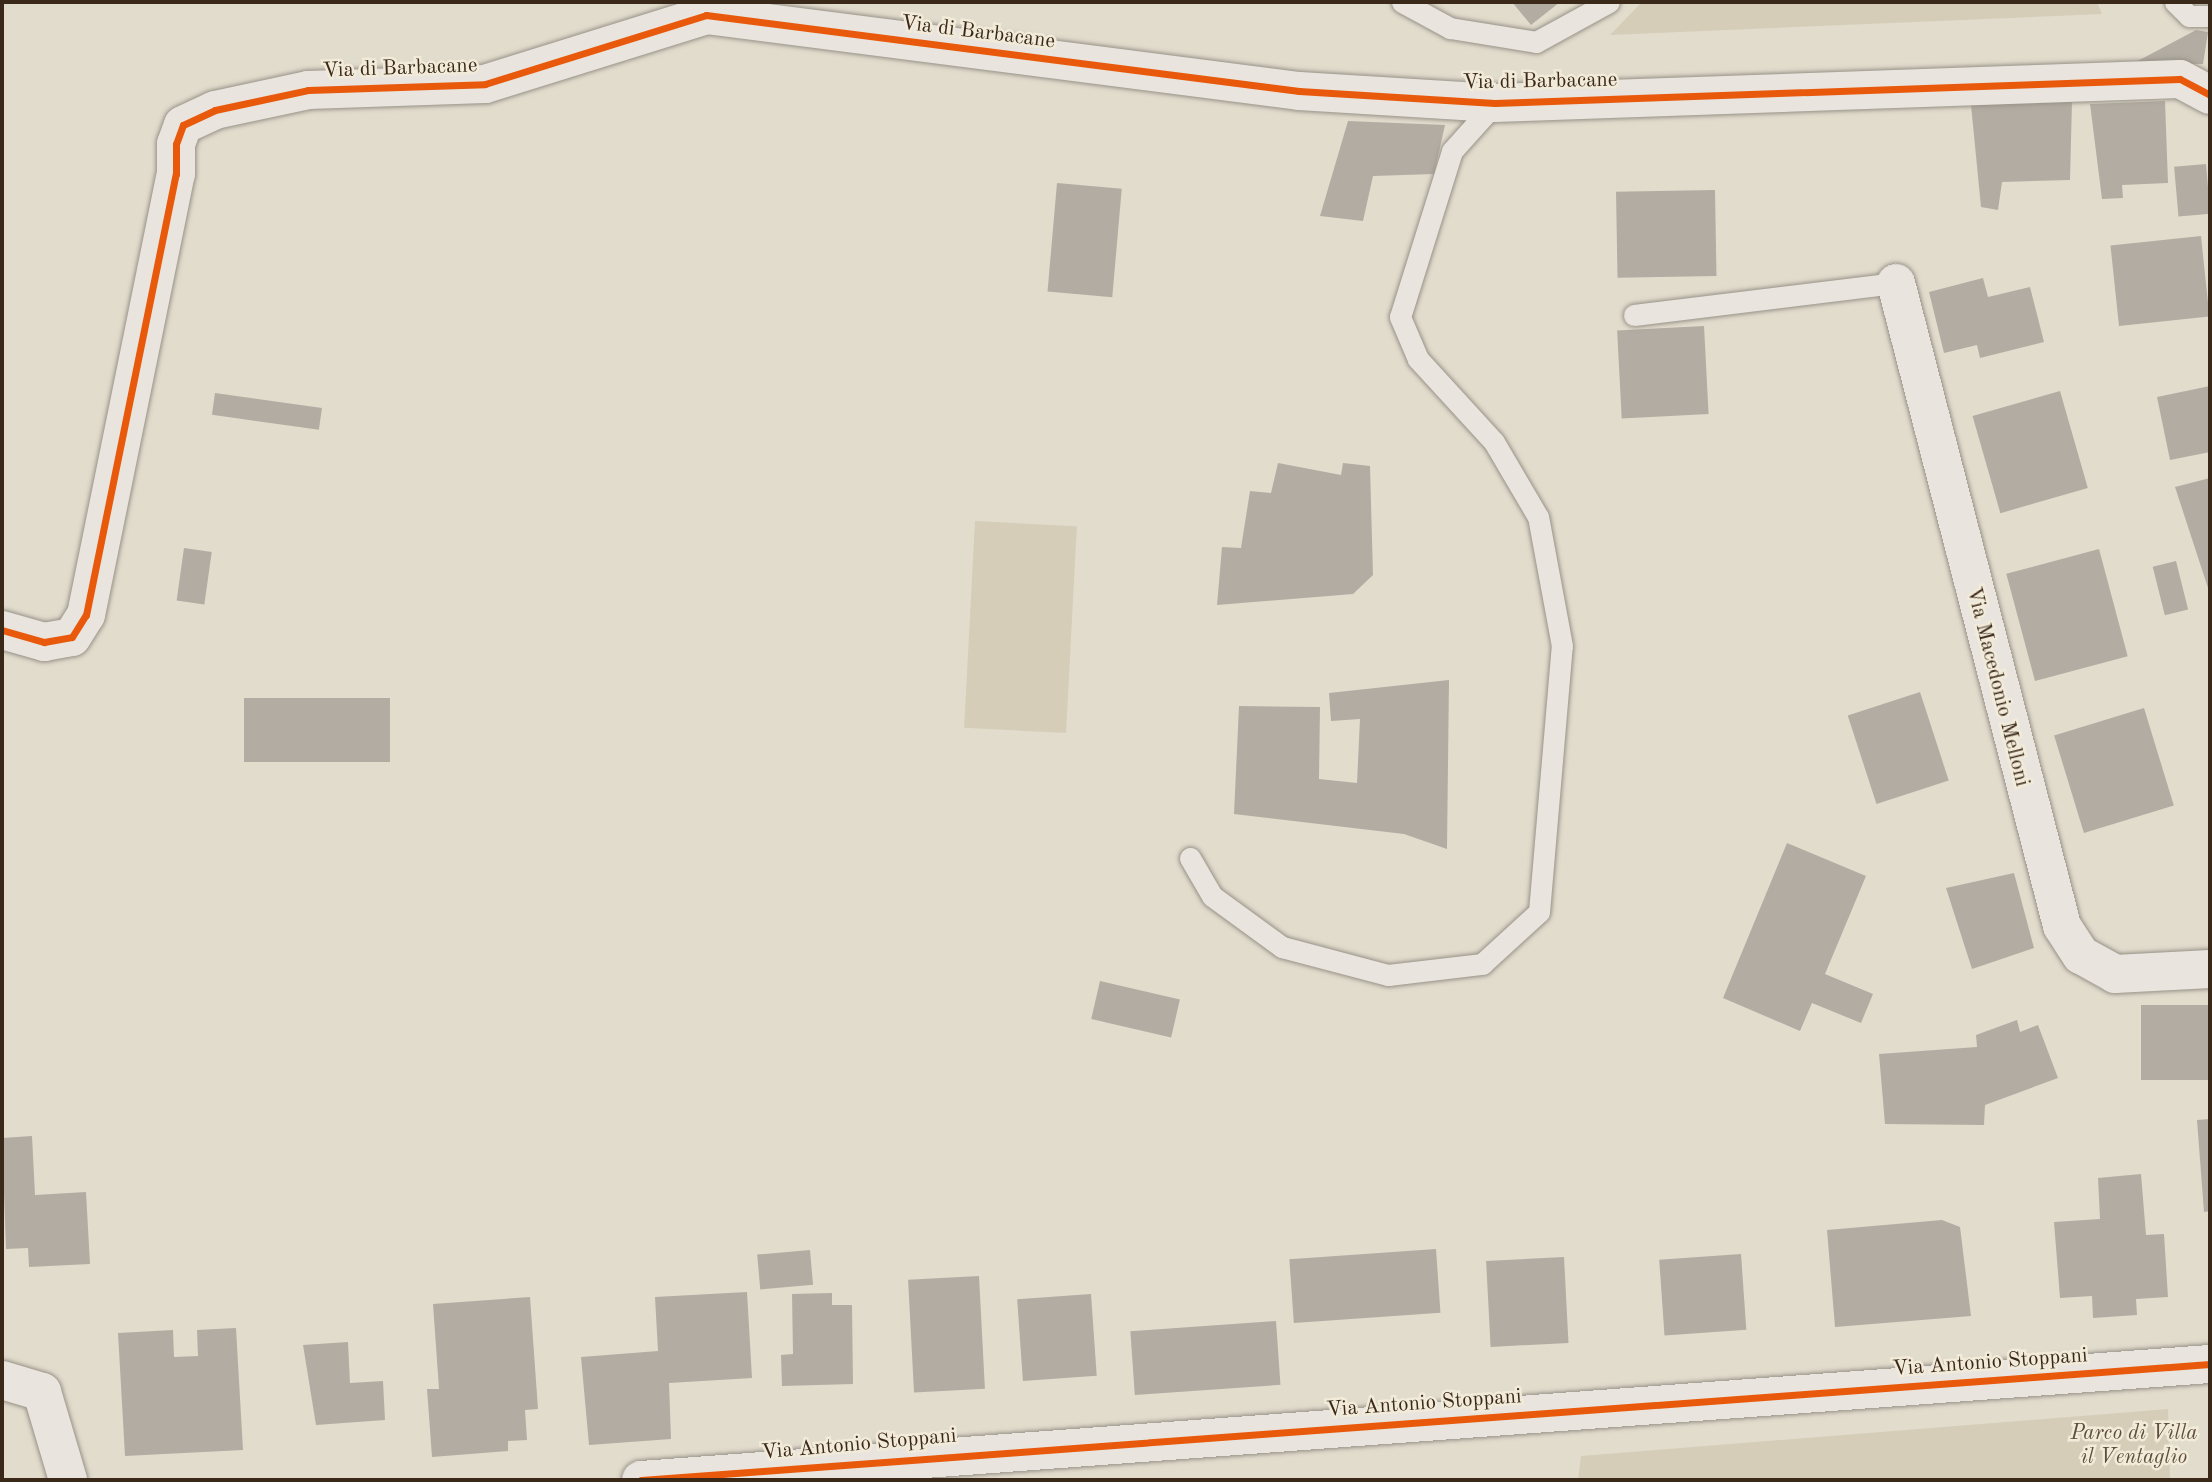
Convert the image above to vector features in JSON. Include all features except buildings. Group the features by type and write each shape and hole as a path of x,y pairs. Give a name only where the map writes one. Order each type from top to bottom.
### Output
{"street":[{"name":"Via di Barbacane","path":"2,630 53,640 72,637 86,615 176,174 176,144 183,125 215,110 308,90 485,84 706,15 1299,91 1494,103 2180,79 2210,94"},
{"name":"Via Macedonio Melloni","path":"1896,283 2062,926 2081,955 2115,974 2210,969"},
{"name":"Via Antonio Stoppani","path":"641,1480 2210,1364"},
{"path":"2,1380 42,1392 68,1480"}],"lane":[{"path":"1402,2 1450,28 1536,42 1609,2"},
{"path":"2175,2 2189,16 2210,16"},
{"path":"1190,858 1212,896 1282,947 1388,975 1482,964 1539,912 1562,646 1538,517 1494,442 1418,359 1400,317 1452,151 1494,103"},
{"path":"1634,316 1896,283"}],"green space":[{"path":"1642,2 2097,2 2102,14 1610,35"},
{"path":"975,521 1077,526 1066,733 964,728"},
{"name":"Parco di Villa il Ventaglio","path":"2168,1409 2170,1480 1578,1480 1581,1456"}],"cycle path":[{"path":"2,630 44,642 72,637 86,615 176,174 176,144 183,125 215,110 308,90 485,84 706,15 1299,91 1495,103 2180,79 2210,95"},
{"path":"641,1480 2210,1364"}]}
